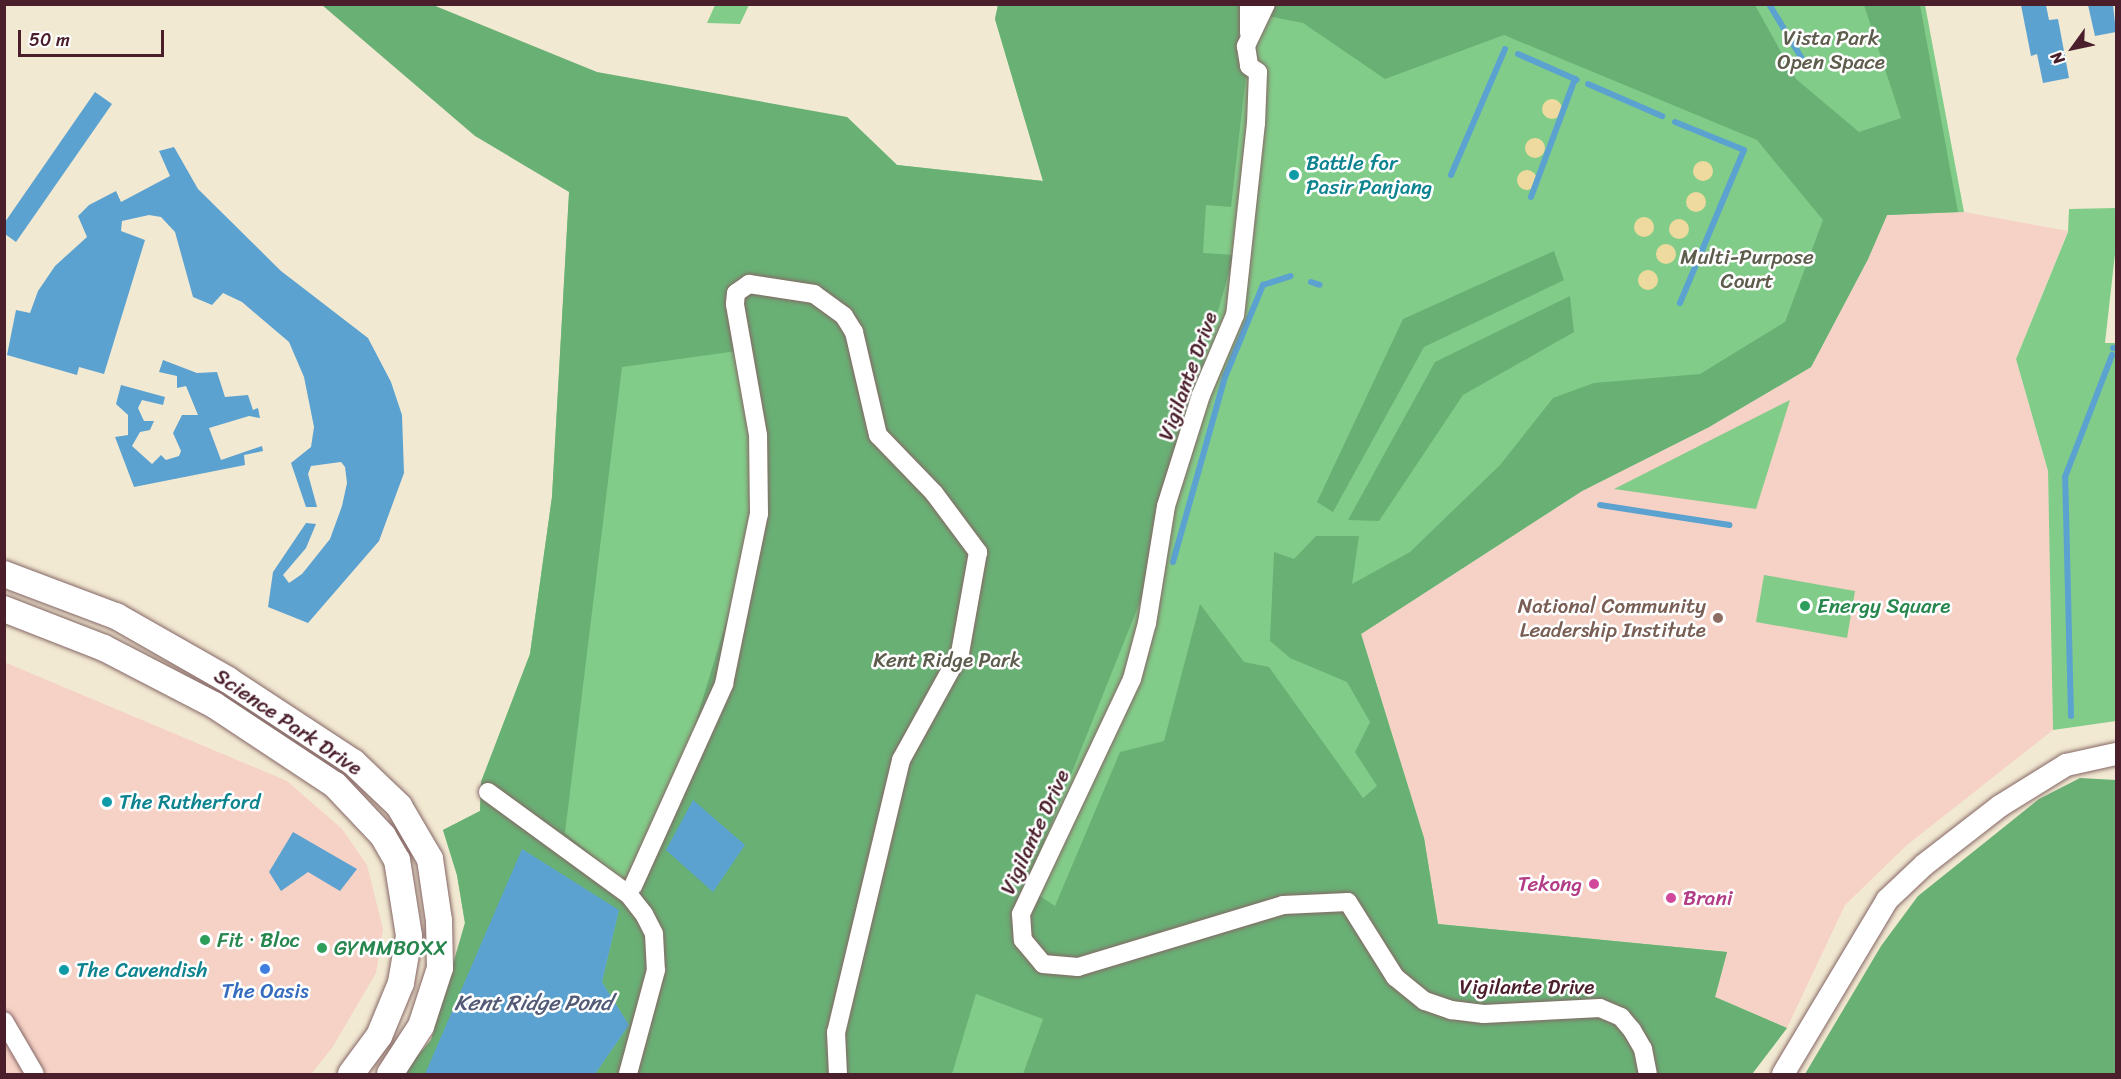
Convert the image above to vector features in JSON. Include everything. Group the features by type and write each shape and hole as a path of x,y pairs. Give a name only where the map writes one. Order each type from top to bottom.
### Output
{"main road":[{"name":"Science Park Drive","path":"4,574 116,616 228,680 353,762 399,806 430,859 439,921 440,968 421,1026 390,1074"},
{"name":"Science Park Drive","path":"4,609 104,648 214,705 335,785 383,836 397,860 408,936 401,983 379,1036 351,1074"}],"street":[{"path":"1249,4 1249,35"},
{"path":"1249,35 1266,4"},
{"name":"Vigilante Drive","path":"1249,35 1246,46 1249,66 1258,72 1256,123 1235,315 1200,395 1166,506 1147,623 1132,679 1021,914 1023,940 1043,964 1056,968 1078,967 1283,905 1348,902 1395,977 1425,1000 1451,1010 1484,1014 1600,1008 1621,1017 1632,1030 1643,1049 1648,1074"},
{"path":"633,886 724,684 759,514 758,435 735,298 740,289 749,284 814,294 844,316 854,332 878,435 934,493 978,552 960,653 901,760 836,1032 838,1074"},
{"path":"1783,1074 1887,900 1924,865 2000,806 2066,765 2116,754"},
{"path":"488,792 629,895 644,914 654,934 656,970 628,1074"},
{"path":"6,1023 35,1074"}],"shaded area":[{"name":"National Community Leadership Institute","path":"1964,212 2068,231 2016,359 2048,471 2053,730 1907,845 1845,905 1787,1028 1715,997 1726,952 1438,924 1424,838 1361,634 1582,491 1709,427 1811,367 1887,215"},
{"path":"4,662 287,781 342,829 367,865 383,929 376,973 332,1048 311,1074 5,1074"}],"green space":[{"path":"715,4 749,5 740,24 707,23"},
{"name":"Kent Ridge Park","path":"322,5 433,5 597,72 847,117 897,165 1043,181 995,19 998,5 1755,5 1796,79 1859,132 1901,118 1864,5 1920,5 1958,212 1887,215 1868,259 1811,367 1709,427 1582,491 1361,634 1424,838 1438,924 1727,952 1715,997 1787,1028 1752,1074 1023,1074 1043,1019 976,994 952,1074 595,1074 629,1025 602,982 619,910 425,1074 402,1074 431,1040 465,923 457,875 443,830 480,811 481,782 530,654 552,497 569,192 475,136","holes":["1263,15 1303,23 1385,79 1504,35 1757,140 1823,220 1785,322 1700,374 1594,383 1553,398 1500,465 1410,552 1352,584 1359,536 1316,536 1294,559 1274,552 1270,641 1290,658 1347,682 1370,722 1355,752 1377,786 1363,798 1269,667 1244,662 1200,604 1164,741 1120,752 1055,906 1026,887 1150,577 1154,535 1234,255 1203,253 1206,205 1231,207 1246,75 1237,57 1240,28","744,350 759,514 682,767 624,881 565,833 622,367"]},
{"name":"Kent Ridge Park","path":"998,5 1925,5 1964,212 1887,215 1868,259 1811,367 1709,427 1582,491 1361,634 1424,838 1438,924 1727,952 1715,997 1787,1028 1752,1074 402,1074 431,1040 465,923 457,875 443,830 480,811 481,782 530,654 552,497 569,195 847,117 897,165 1043,181 995,19"},
{"path":"2116,208 2116,245 2105,343 2116,343 2116,721 2053,730 2048,471 2016,359 2068,232 2069,209"},
{"path":"1554,251 1564,280 1424,347 1333,512 1317,502 1403,319"},
{"path":"1570,296 1574,332 1463,395 1379,521 1348,520 1435,362"},
{"path":"1790,400 1756,509 1614,489"},
{"name":"Energy Square","path":"1764,575 1855,591 1847,638 1756,622"},
{"path":"2080,778 2116,780 2116,1074 1805,1074 1881,946 1918,896 2039,799"}],"sand":[{"path":"1552,99 1559,102 1562,109 1559,116 1552,119 1545,116 1542,109 1545,102"},
{"path":"1535,138 1542,141 1545,148 1542,155 1535,158 1528,155 1525,148 1528,141"},
{"path":"1703,161 1710,164 1713,171 1710,178 1703,181 1696,178 1693,171 1696,164"},
{"path":"1527,170 1534,173 1537,180 1534,187 1527,190 1520,187 1517,180 1520,173"},
{"path":"1696,192 1703,195 1706,202 1703,209 1696,212 1689,209 1686,202 1689,195"},
{"path":"1644,217 1651,220 1654,227 1651,234 1644,237 1637,234 1634,227 1637,220"},
{"path":"1679,219 1686,222 1689,229 1686,236 1679,239 1672,236 1669,229 1672,222"},
{"path":"1666,244 1673,247 1676,254 1673,261 1666,264 1659,261 1656,254 1659,247"},
{"path":"1648,270 1655,273 1658,280 1655,287 1648,290 1641,287 1638,280 1641,273"}],"water":[{"path":"2021,5 2046,5 2049,20 2058,19 2069,78 2043,83 2037,54 2031,56"},
{"path":"2088,5 2113,5 2116,32 2095,36"},
{"path":"95,92 112,104 16,242 5,234 5,222"},
{"path":"174,147 198,189 281,271 368,338 391,382 402,415 404,473 379,541 308,623 268,607 273,572 306,523 316,524 306,548 283,575 289,583 302,574 330,539 342,506 347,483 345,467 341,462 311,466 308,474 317,507 306,507 291,463 311,447 314,427 304,377 289,342 242,302 223,293 212,305 193,297 175,232 161,217 149,215 122,221 121,231 145,240 104,374 79,367 77,375 7,355 16,310 30,313 38,291 55,266 87,237 78,216 89,205 116,191 121,202 170,176 159,151"},
{"path":"163,360 197,373 217,372 225,397 248,395 253,410 258,408 260,418 249,416 209,428 221,460 262,446 263,451 244,455 245,465 134,487 115,437 128,435 128,415 116,404 121,385 165,397 163,405 142,400 138,408 144,421 154,421 150,430 140,432 132,446 152,464 161,455 166,460 179,456 181,451 173,433 182,415 198,415 186,386 177,388 177,376 159,372"},
{"path":"693,800 745,845 713,892 666,850"},
{"path":"293,832 357,869 340,891 308,872 281,891 269,872"},
{"name":"Kent Ridge Pond","path":"522,849 619,910 602,982 629,1025 595,1074 425,1074"}],"waterway":[{"path":"1769,4 1804,62"},
{"path":"1451,175 1505,49"},
{"path":"1518,54 1577,80"},
{"path":"1531,197 1575,79"},
{"path":"1588,84 1662,116"},
{"path":"1675,122 1744,150 1680,303"},
{"path":"1173,562 1225,377 1263,285 1291,276"},
{"path":"1311,282 1320,285"},
{"path":"2071,716 2065,477 2112,355"},
{"path":"1600,505 1729,525"}],"place":[{"name":"Battle for Pasir Panjang","path":"1294,175"},
{"name":"Energy Square","path":"1805,606"},
{"name":"National Community Leadership Institute","path":"1718,618"},
{"name":"The Rutherford","path":"107,802"},
{"name":"Tekong","path":"1594,884"},
{"name":"Brani","path":"1671,898"},
{"name":"Fit · Bloc","path":"205,940"},
{"name":"GYMMBOXX","path":"322,948"},
{"name":"The Oasis","path":"265,969"},
{"name":"The Cavendish","path":"64,970"}],"park label":[{"name":"Vista Park Open Space","path":"1831,50"},
{"name":"Multi-Purpose Court","path":"1747,269"}]}
